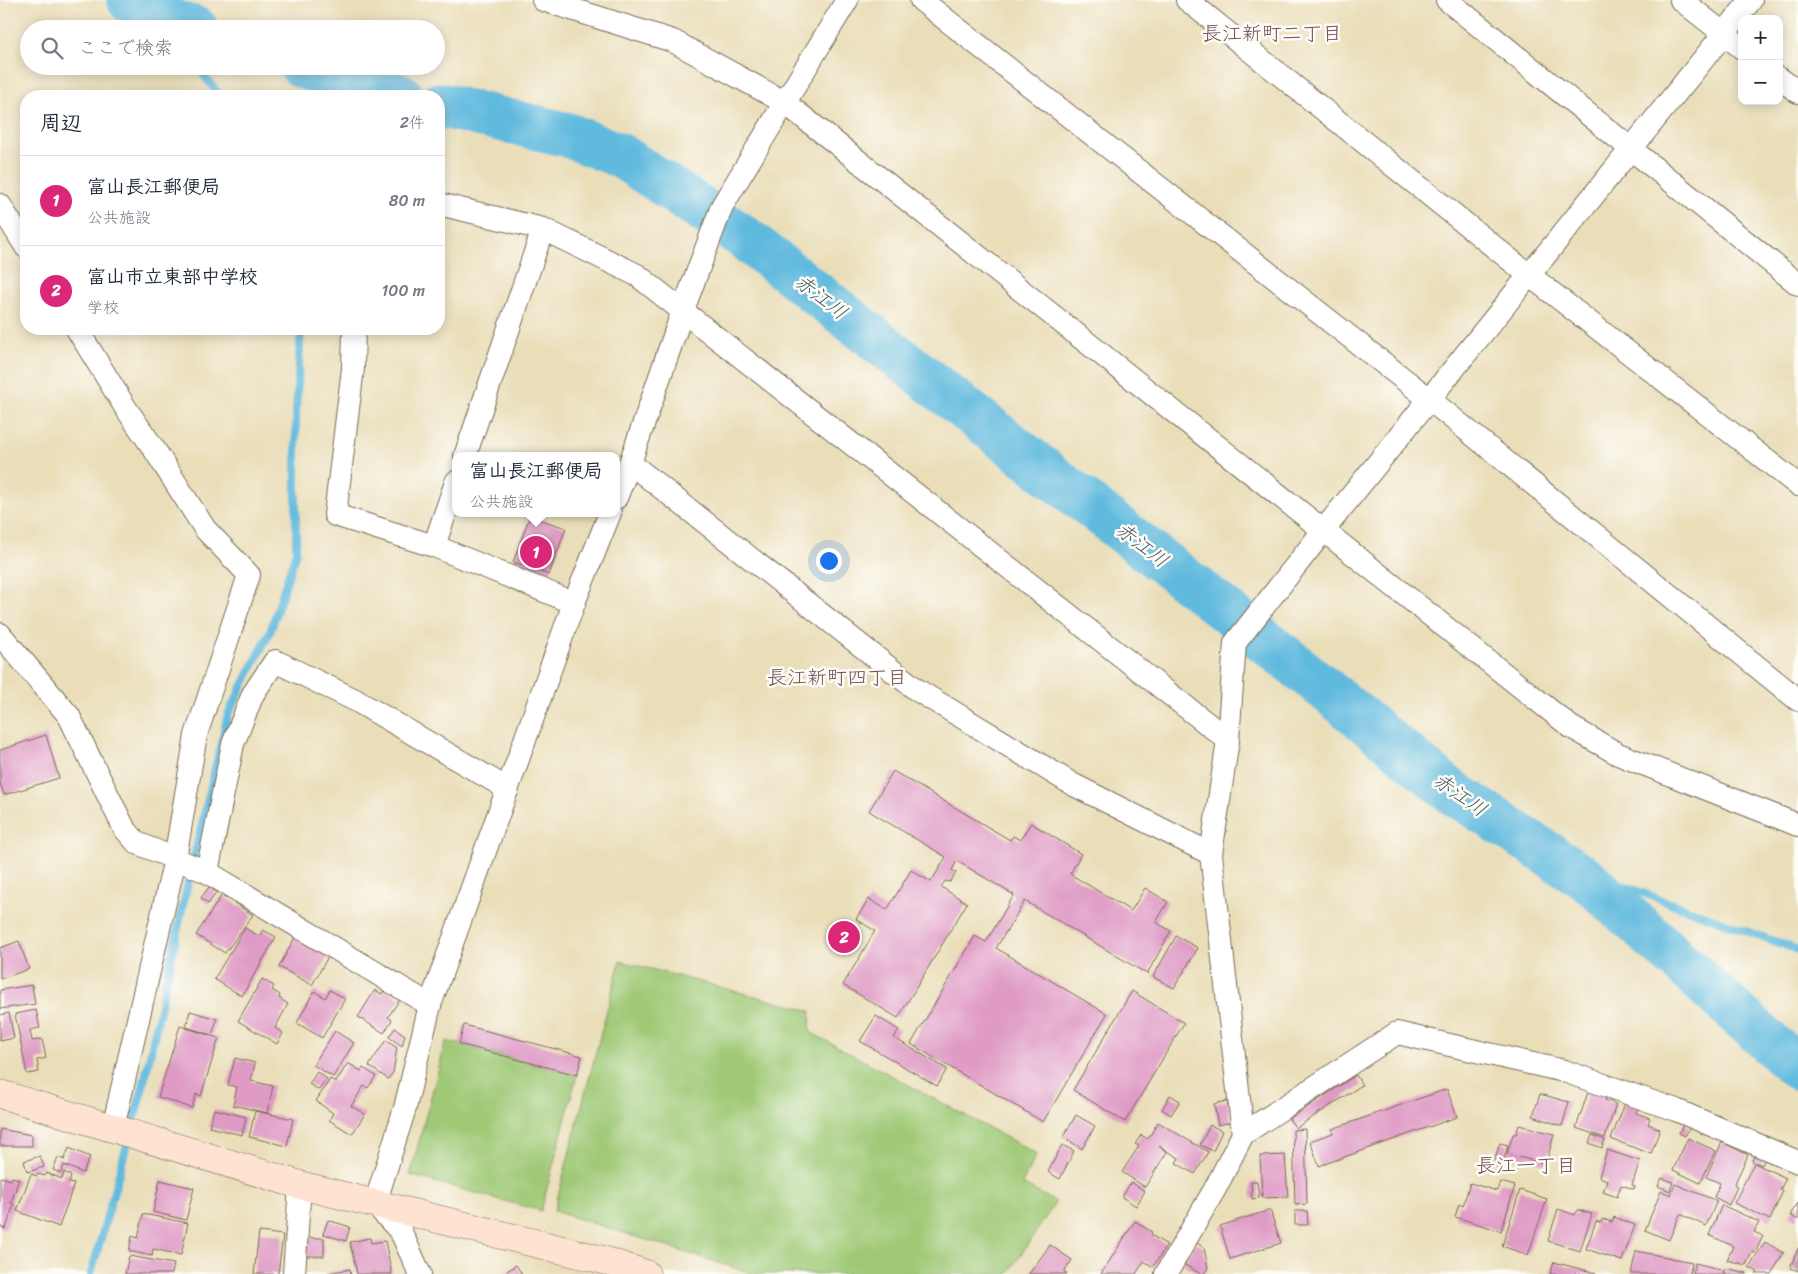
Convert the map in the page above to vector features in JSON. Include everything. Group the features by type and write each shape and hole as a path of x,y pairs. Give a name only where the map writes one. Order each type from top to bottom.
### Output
{"street":[{"path":"543,0 673,41 784,102 1572,727 1618,754 1798,825"},
{"path":"620,488 722,206 847,0"},
{"path":"921,0 1429,399 1798,700"},
{"path":"1187,0 1529,275 1798,485"},
{"path":"1447,0 1798,284"},
{"path":"1681,0 1738,45"},
{"path":"1243,1134 1211,854 1228,740 1235,643 1323,530 1751,0"},
{"path":"1783,81 1798,92"},
{"path":"445,205 543,229 637,275 1228,740"},
{"path":"0,206 20,238"},
{"path":"466,452 543,229"},
{"path":"81,335 125,407 205,529 248,575 196,735 174,859 113,1128"},
{"path":"354,335 353,368 335,515 434,546 574,603"},
{"path":"630,463 917,690 1072,784 1211,854"},
{"path":"434,546 452,494"},
{"path":"375,1204 405,1108 430,1005 574,603 608,517"},
{"path":"0,634 69,716 124,828 136,843 207,872 430,1005"},
{"path":"207,872 233,744 253,694 275,661 355,700 508,789"},
{"path":"1166,1274 1216,1188 1243,1134 1397,1032 1564,1071 1676,1110 1798,1162"},
{"path":"0,1094 300,1185 603,1260 646,1274"},
{"path":"294,1274 300,1185"},
{"path":"375,1204 401,1232 420,1274"}],"green space":[{"path":"620,961 811,1011 810,1032 1037,1154 1022,1184 1056,1202 1008,1274 754,1274 554,1211"},
{"path":"446,1041 577,1075 541,1211 410,1175"}],"building":[{"path":"530,517 566,528 549,575 513,562"},
{"path":"46,735 59,778 4,795 0,783 0,750"},
{"path":"893,771 1010,840 1013,836 1020,840 1031,823 1081,854 1070,874 1131,911 1145,888 1168,902 1156,922 1171,931 1147,974 1025,901 996,948 1107,1014 1043,1122 911,1044 975,936 986,942 1014,895 957,861 952,870 956,873 950,882 945,881 941,887 967,903 898,1018 843,985 875,931 856,919 869,899 887,910 911,870 931,882 946,857 869,811"},
{"path":"209,887 217,892 208,904 201,898"},
{"path":"222,895 253,915 225,953 196,935"},
{"path":"245,928 259,936 263,930 276,937 242,996 214,979"},
{"path":"1176,936 1198,948 1174,988 1153,977"},
{"path":"295,937 329,955 312,985 279,967"},
{"path":"19,941 29,969 0,979 0,948"},
{"path":"262,979 274,986 272,990 280,995 279,998 288,1004 275,1028 283,1033 277,1044 238,1021"},
{"path":"32,985 35,1004 0,1009 0,990"},
{"path":"385,989 400,999 388,1017 392,1020 384,1033 358,1017 375,990 382,994"},
{"path":"330,990 345,999 322,1038 297,1023 314,991 325,998"},
{"path":"1132,991 1184,1023 1125,1122 1073,1090"},
{"path":"36,1010 40,1028 30,1030 32,1041 42,1039 46,1058 37,1060 39,1072 27,1074 15,1014"},
{"path":"190,1011 217,1019 212,1035 186,1027"},
{"path":"9,1013 14,1038 0,1041 0,1015"},
{"path":"876,1016 899,1030 894,1038 947,1069 937,1086 860,1041"},
{"path":"464,1025 582,1056 577,1075 459,1044"},
{"path":"180,1026 219,1038 201,1096 196,1094 192,1108 158,1097"},
{"path":"395,1028 405,1035 402,1046 389,1037"},
{"path":"335,1031 354,1043 333,1077 313,1065"},
{"path":"386,1040 397,1048 393,1073 388,1079 369,1066"},
{"path":"235,1058 255,1063 251,1081 273,1086 267,1113 233,1105 237,1087 228,1085"},
{"path":"348,1063 361,1071 363,1068 376,1076 368,1088 364,1086 351,1106 365,1114 352,1134 329,1120 333,1113 316,1101 330,1079 336,1082"},
{"path":"317,1072 327,1079 319,1090 309,1084"},
{"path":"1356,1075 1362,1085 1296,1128 1289,1119"},
{"path":"1447,1089 1457,1117 1319,1166 1310,1141 1333,1133 1332,1129"},
{"path":"1589,1089 1607,1095 1605,1100 1616,1104 1605,1138 1576,1128"},
{"path":"1540,1094 1569,1102 1562,1126 1533,1116"},
{"path":"1170,1095 1180,1101 1171,1115 1162,1109"},
{"path":"1227,1101 1231,1122 1218,1125 1214,1104"},
{"path":"1626,1101 1639,1106 1636,1113 1650,1118 1648,1124 1660,1129 1651,1154 1611,1139"},
{"path":"214,1109 246,1117 242,1135 209,1127"},
{"path":"255,1111 293,1119 287,1146 249,1137"},
{"path":"1076,1115 1095,1126 1082,1149 1063,1137"},
{"path":"1158,1122 1208,1152 1195,1174 1176,1163 1179,1158 1159,1146 1167,1152 1145,1187 1122,1172 1139,1146 1135,1144 1141,1135 1148,1139"},
{"path":"1684,1123 1690,1127 1685,1136 1679,1133"},
{"path":"1210,1125 1222,1131 1213,1151 1200,1145"},
{"path":"1519,1125 1554,1134 1546,1164 1507,1154 1513,1134 1516,1134"},
{"path":"0,1129 32,1135 32,1146 0,1146"},
{"path":"1305,1129 1307,1204 1295,1205 1293,1130"},
{"path":"1592,1135 1605,1140 1602,1148 1589,1143"},
{"path":"1688,1138 1716,1151 1700,1183 1673,1170"},
{"path":"1722,1142 1748,1155 1734,1185 1737,1187 1729,1205 1714,1197 1720,1183 1706,1177"},
{"path":"1500,1143 1508,1145 1503,1164 1494,1161"},
{"path":"1062,1145 1074,1151 1060,1179 1048,1172"},
{"path":"69,1148 90,1157 83,1173 64,1165 61,1173 53,1170 58,1157 64,1160"},
{"path":"1607,1150 1640,1161 1632,1185 1635,1186 1634,1189 1621,1185 1617,1197 1603,1192 1607,1180 1599,1177"},
{"path":"1756,1152 1766,1157 1762,1165 1752,1161"},
{"path":"1285,1155 1288,1197 1262,1198 1260,1156"},
{"path":"40,1156 44,1167 27,1172 24,1161"},
{"path":"1754,1163 1786,1178 1780,1190 1783,1191 1770,1220 1734,1203"},
{"path":"64,1172 71,1176 69,1183 74,1184 59,1227 17,1211 31,1174 45,1176 47,1173 62,1179"},
{"path":"0,1177 11,1180 12,1177 19,1179 11,1203 14,1204 6,1229 0,1227"},
{"path":"1662,1178 1673,1182 1670,1191 1658,1186"},
{"path":"160,1180 194,1188 186,1220 153,1212"},
{"path":"1131,1182 1145,1191 1136,1206 1122,1197"},
{"path":"1251,1182 1257,1182 1259,1198 1252,1199"},
{"path":"1500,1182 1515,1186 1501,1231 1455,1217 1459,1204 1463,1206 1470,1183 1497,1191"},
{"path":"1675,1184 1717,1201 1706,1226 1680,1214 1669,1240 1645,1230 1661,1191 1671,1195"},
{"path":"1520,1190 1547,1199 1528,1255 1502,1246"},
{"path":"1798,1203 1798,1220 1790,1215"},
{"path":"1722,1205 1759,1222 1754,1232 1763,1236 1755,1253 1752,1252 1746,1265 1727,1260 1733,1246 1709,1235"},
{"path":"1558,1209 1575,1215 1578,1210 1592,1214 1580,1251 1548,1241"},
{"path":"1270,1210 1281,1243 1230,1259 1220,1226"},
{"path":"1295,1211 1307,1211 1308,1225 1295,1225"},
{"path":"143,1214 188,1223 181,1255 153,1249 152,1256 129,1251 132,1236 138,1238"},
{"path":"1614,1217 1635,1225 1622,1261 1586,1249 1596,1221 1602,1223 1603,1219 1612,1222"},
{"path":"328,1220 350,1227 346,1241 323,1234"},
{"path":"1135,1221 1152,1232 1151,1235 1167,1245 1153,1267 1144,1261 1136,1274 1101,1274"},
{"path":"259,1232 283,1235 278,1274 254,1274"},
{"path":"306,1238 324,1238 324,1256 306,1256"},
{"path":"370,1238 371,1243 385,1241 392,1274 357,1274 350,1242"},
{"path":"1196,1242 1204,1248 1208,1268 1204,1274 1183,1264"},
{"path":"1765,1242 1784,1253 1771,1274 1756,1274 1758,1272 1749,1267"},
{"path":"1050,1245 1072,1260 1064,1272 1067,1274 1029,1274"},
{"path":"1798,1248 1798,1271 1790,1268"},
{"path":"1636,1251 1692,1262 1690,1274 1631,1274"},
{"path":"129,1256 174,1264 172,1274 125,1274"},
{"path":"1554,1262 1596,1273 1596,1274 1550,1274"},
{"path":"1695,1263 1724,1270 1723,1274 1693,1274"},
{"path":"516,1265 522,1274 503,1274"},
{"path":"1726,1268 1747,1273 1747,1274 1725,1274"},
{"path":"350,1269 351,1274 328,1274 328,1273"}],"waterway":[{"name":"赤江川","path":"129,0 170,20"},
{"path":"204,75 215,90"},
{"name":"赤江川","path":"328,75 376,90"},
{"name":"赤江川","path":"445,106 568,135 621,156 745,238 1293,663 1451,791 1587,879 1798,1068"},
{"path":"91,1274 143,1087 228,714 270,632 296,552 296,412 301,335"},
{"path":"1587,879 1616,883 1798,950"}],"place":[{"name":"富山長江郵便局","path":"536,552"},
{"name":"富山市立東部中学校","path":"844,937"}],"district":[{"name":"長江新町二丁目","path":"1272,33"},
{"name":"長江新町四丁目","path":"837,677"},
{"name":"長江一丁目","path":"1526,1165"}]}
